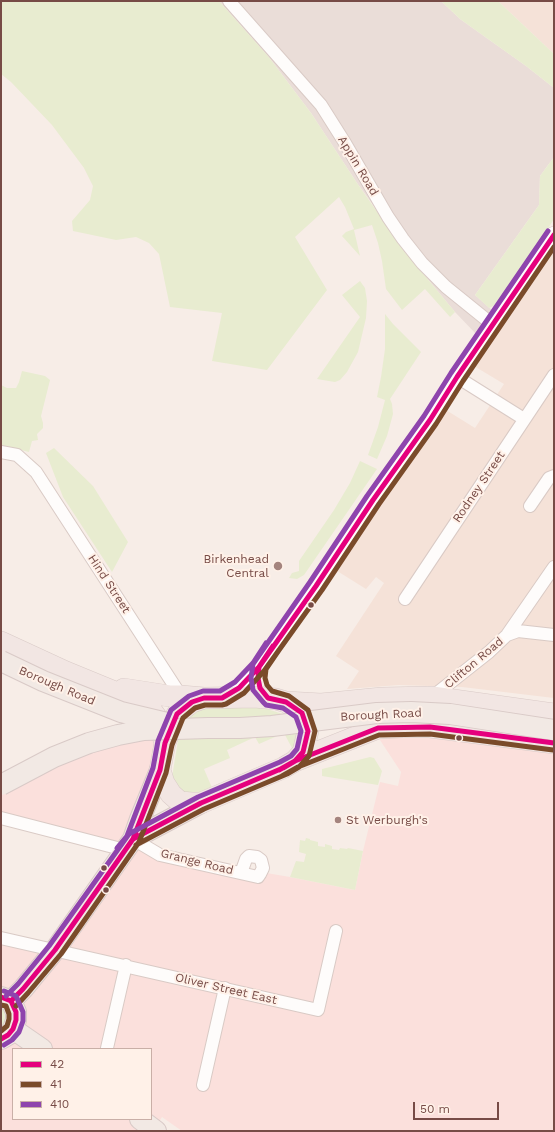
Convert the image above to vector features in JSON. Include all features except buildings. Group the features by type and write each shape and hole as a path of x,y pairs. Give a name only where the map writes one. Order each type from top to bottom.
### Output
{"highway":[{"name":"Borough Road","path":"1,642 100,686"},
{"path":"100,686 169,696 213,698 255,697 277,700 302,713 308,731 303,752 295,761 283,768 202,803 192,804 180,802 171,794 164,784 160,770 165,743 177,714 192,702 213,698"},
{"path":"100,686 146,706 152,711 157,718 165,743"},
{"name":"Borough Road","path":"277,700 321,704 382,698 432,697 554,714"},
{"name":"Borough Road","path":"295,761 378,728 430,726 554,743"}],"main road":[{"path":"213,698 239,688 259,666 430,420 457,377 554,234"},
{"name":"Borough Road","path":"1,661 43,681 121,712 164,722 208,728"},
{"path":"259,666 258,678 260,688 277,700"},
{"name":"Borough Road","path":"1,785 54,757 88,743 144,730 240,728 377,713 411,712 450,714 554,730"},
{"path":"41,1048 8,1016 23,989 55,950 129,844 160,770"},
{"path":"129,844 202,803"},
{"path":"141,1120 156,1131"}],"street":[{"name":"Appin Road","path":"229,1 321,105 388,217 422,263 446,287 493,325"},
{"name":"Rodney Street","path":"405,599 554,375"},
{"path":"457,377 524,419"},
{"name":"Hind Street","path":"1,452 17,456 36,472 181,696"},
{"path":"530,506 549,478 554,476"},
{"name":"Clifton Road","path":"432,697 489,652 507,635 554,567"},
{"path":"507,635 518,631 554,635"},
{"name":"Grange Road","path":"1,818 129,844 160,855 241,873"},
{"name":"Oliver Street East","path":"1,938 126,965 318,1010 336,931"},
{"path":"107,1048 126,965"},
{"path":"203,1085 225,988"}],"shaded area":[{"path":"219,1 441,1 460,19 554,88 554,157 540,176 539,205 475,295 493,311 476,334 455,312 421,271 357,183 311,113 268,56"},
{"path":"498,1 554,1 554,54"},
{"path":"554,251 554,698 462,687 399,685 347,689 359,671 336,656 384,583 376,577 366,589 334,569 446,410 475,428 504,384 474,366"},
{"path":"408,733 554,754 554,1131 182,1131 162,1117 153,1131 1,1131 1,938 55,950 124,849 1,818 1,791 79,754 158,736 133,839 160,855 290,877 355,890 380,782 398,786 401,772 378,737"}],"green space":[{"path":"1,1 219,1 268,56 311,113 378,213 421,271 455,312 450,317 425,289 402,310 386,289 382,261 372,225 354,230 360,256 342,236 346,232 354,229 339,197 295,237 327,290 267,370 212,361 222,313 170,307 159,254 149,243 136,237 116,240 73,231 72,221 90,200 93,186 84,168 52,125 11,82 1,74"},
{"path":"441,1 498,1 554,54 554,88 460,19"},
{"path":"554,157 554,219 501,302 489,308 475,295 539,205 540,176"},
{"path":"360,281 365,288 367,301 366,318 358,352 347,372 340,380 335,382 317,379 360,317 342,295"},
{"path":"385,314 421,352 390,399 393,414 387,436 377,459 368,455 378,427 385,400 377,397 385,349"},
{"path":"22,371 45,376 50,380 41,416 43,428 37,434 38,440 32,441 29,452 1,445 1,385 7,388 16,388"},
{"path":"54,448 93,486 128,542 112,572 63,497 46,453"},
{"path":"360,461 377,469 304,575 297,579 289,578 292,573 299,571 299,561 334,510 350,483"},
{"path":"238,705 267,709 286,715 220,721 186,718 194,709"},
{"path":"296,729 298,737 293,750 284,733 259,744 255,737 227,750 230,758 204,769 213,790 199,796 181,793 172,777 179,734"},
{"path":"370,757 374,758 382,771 378,785 322,776 322,769"},
{"path":"306,838 318,842 318,846 325,847 325,844 332,846 332,849 339,850 340,848 348,848 363,851 355,890 290,877 296,861 304,862 306,854 299,852 300,840 305,841"},
{"path":"1,1005 8,1014 6,1024 1,1031"}],"transit line":[{"name":"410","path":"6,996 18,984 49,946 129,834 198,797 280,762 291,756 297,749 301,731 296,717 283,708 266,705 253,690 251,678 253,664 367,496 424,416 451,373 548,231"},
{"name":"42","path":"11,1001 23,989 55,950 133,839 160,770 165,743 177,714 192,702 204,698 222,698 239,688 259,667 316,586 373,500 430,420 457,377 554,235"},
{"name":"41","path":"16,1006 61,954 139,842 166,773 172,745 183,718 195,708 205,705 226,704 244,693 264,671 322,590 379,504 436,424 463,381 554,247"},
{"name":"410","path":"117,848 127,836 153,768 158,741 171,710 189,696 203,691 220,691 235,682 253,663 266,643"},
{"name":"42","path":"133,839 201,803 283,768 295,761 303,752 308,731 302,713 286,702 268,698 260,688 258,678 259,667 273,646"},
{"name":"41","path":"136,845 204,809 287,774 299,767 309,756 315,731 308,710 289,696 272,691 267,685 265,678 266,669 279,650"},
{"name":"42","path":"279,770 295,761 378,728 430,727 554,743"},
{"name":"41","path":"282,776 298,767 379,735 430,734 553,750"},
{"name":"410","path":"4,991 16,996 23,1012 23,1021 19,1032 12,1040 4,1045"},
{"name":"42","path":"1,997 11,1001 16,1012 16,1020 13,1029 8,1035 1,1039"},
{"name":"41","path":"1,1005 6,1006 9,1014 7,1026 1,1031"}],"place":[{"name":"Birkenhead Central","path":"278,566"},
{"name":"St Werburgh's","path":"338,820"}]}
